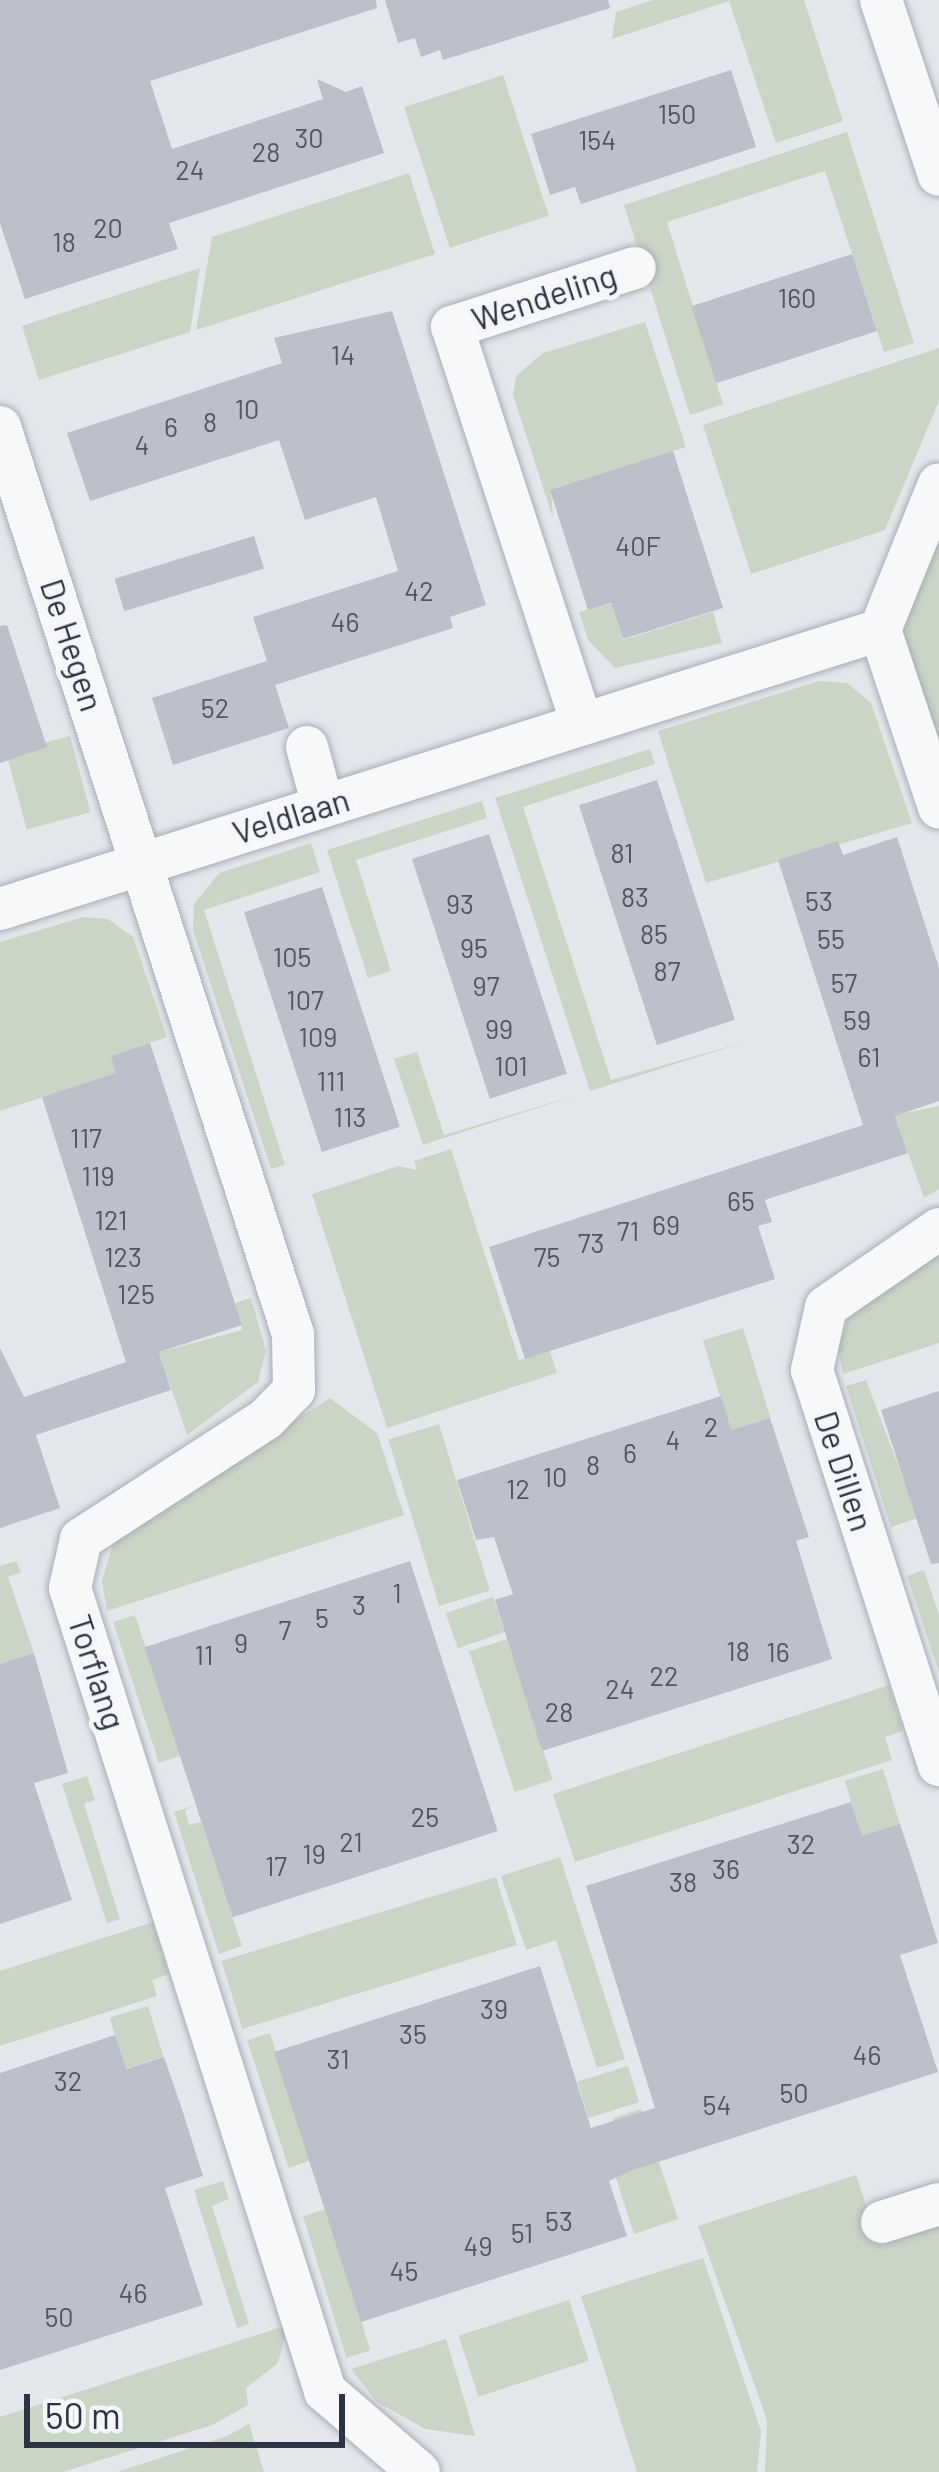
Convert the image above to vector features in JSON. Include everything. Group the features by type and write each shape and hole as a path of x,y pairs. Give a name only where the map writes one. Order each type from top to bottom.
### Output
{"street":[{"path":"881,0 939,176"},
{"name":"Wendeling","path":"582,724 452,327 635,268"},
{"name":"De Hegen","path":"0,427 144,862"},
{"path":"939,484 880,630 939,807"},
{"name":"Veldlaan","path":"0,909 880,630"},
{"path":"307,747 323,806"},
{"name":"Torflang","path":"144,862 293,1334 295,1390 266,1420 81,1539 70,1588 325,2391 419,2472"},
{"name":"De Dillen","path":"939,1229 826,1307 812,1370 939,1765"},
{"path":"882,2222 939,2204"}],"green space":[{"path":"653,0 804,0 843,121 776,143 729,1 612,39 616,12"},
{"path":"503,75 549,216 450,248 404,107"},
{"path":"847,132 914,343 884,352 825,171 667,222 723,404 690,415 624,205"},
{"path":"409,173 435,254 196,330 212,237"},
{"path":"200,268 190,332 39,380 22,326"},
{"path":"645,322 686,447 551,491 553,518 513,395 516,376 543,353"},
{"path":"939,348 939,401 885,530 751,574 703,425"},
{"path":"939,529 939,761 901,621"},
{"path":"611,604 623,640 713,612 722,643 615,668 588,640 579,612"},
{"path":"819,681 847,683 871,703 912,823 706,883 658,731"},
{"path":"70,736 90,812 27,829 6,753"},
{"path":"650,749 655,764 523,807 611,1080 745,1042 590,1091 495,798"},
{"path":"482,801 487,818 356,860 391,971 368,978 327,850"},
{"path":"311,843 320,872 204,910 285,1165 271,1169 193,930 194,904 219,873"},
{"path":"83,917 108,919 133,937 167,1037 112,1056 117,1073 0,1111 0,942"},
{"path":"417,1052 444,1135 577,1095 423,1145 394,1059"},
{"path":"939,1106 939,1189 924,1198 895,1115"},
{"path":"451,1149 519,1360 550,1351 557,1373 387,1428 312,1194 398,1166 417,1170 414,1161"},
{"path":"939,1244 939,1343 843,1374 838,1349 848,1319"},
{"path":"251,1298 266,1351 258,1382 187,1435 159,1352 242,1330 235,1303"},
{"path":"743,1328 770,1418 730,1430 703,1340"},
{"path":"866,1380 918,1518 891,1527 846,1386"},
{"path":"330,1398 377,1433 404,1515 107,1611 102,1581 115,1536"},
{"path":"439,1424 490,1590 439,1606 388,1439"},
{"path":"16,1561 21,1572 8,1577 34,1653 0,1664 0,1566"},
{"path":"924,1570 939,1615 939,1672 907,1576"},
{"path":"493,1597 505,1632 458,1648 446,1613"},
{"path":"135,1615 181,1756 159,1763 113,1622"},
{"path":"507,1639 553,1780 515,1792 469,1651"},
{"path":"889,1685 903,1731 885,1737 892,1760 575,1862 553,1794"},
{"path":"883,1769 900,1824 862,1836 845,1781"},
{"path":"87,1776 95,1800 84,1804 120,1919 107,1923 62,1784"},
{"path":"196,1805 185,1810 189,1825 201,1822 242,1946 219,1954 174,1812"},
{"path":"560,1857 625,2059 597,2068 556,1940 526,1950 501,1876"},
{"path":"496,1877 517,1945 242,2029 222,1961"},
{"path":"153,1922 169,1974 152,1980 157,1996 0,2046 0,1971"},
{"path":"148,2006 163,2057 125,2068 110,2018"},
{"path":"270,2033 311,2160 289,2168 247,2040"},
{"path":"628,2066 639,2102 588,2118 577,2081"},
{"path":"641,2109 678,2219 634,2234 615,2175 630,2169 613,2118"},
{"path":"856,2175 879,2243 939,2224 939,2472 765,2472 767,2420 698,2226"},
{"path":"223,2181 229,2199 212,2206 249,2324 237,2328 194,2190"},
{"path":"327,2209 370,2351 346,2358 303,2216"},
{"path":"703,2258 761,2431 757,2472 637,2472 581,2296"},
{"path":"569,2300 589,2361 478,2397 459,2336"},
{"path":"288,2325 278,2363 246,2388 248,2405 212,2425 63,2472 0,2472 0,2417"},
{"path":"446,2339 475,2436 425,2429 377,2402 351,2369"},
{"path":"249,2424 264,2472 117,2472 227,2436"}],"building":[{"path":"0,0 376,0 377,8 150,81 172,149 323,99 317,79 346,92 362,86 384,153 169,223 178,249 25,299 0,223"},
{"path":"385,0 608,0 610,8 443,60 440,50 421,57 415,38 398,43"},
{"path":"731,70 756,147 581,204 575,187 550,195 531,134"},
{"path":"852,254 877,331 716,383 691,306"},
{"path":"392,311 486,605 450,617 453,628 275,685 289,728 173,765 152,698 267,661 253,617 398,571 376,497 305,520 279,440 90,501 67,433 282,363 274,338"},
{"path":"673,451 723,608 623,639 611,603 588,610 550,490"},
{"path":"254,536 264,569 124,611 114,579"},
{"path":"7,625 47,747 0,763 0,626"},
{"path":"657,780 735,1020 657,1045 579,805"},
{"path":"489,834 567,1074 490,1099 412,859"},
{"path":"897,837 939,968 939,1101 895,1116 908,1153 765,1200 772,1222 758,1226 775,1279 525,1359 489,1247 863,1125 778,860 838,841 843,855"},
{"path":"322,887 400,1127 322,1152 244,912"},
{"path":"150,1043 242,1325 159,1352 171,1390 36,1435 60,1508 0,1528 0,1348 24,1397 126,1362 42,1097 116,1073 111,1056"},
{"path":"939,1391 939,1563 931,1564 881,1410"},
{"path":"721,1396 731,1430 770,1418 809,1537 796,1541 832,1659 542,1751 495,1600 513,1594 494,1537 476,1540 457,1480"},
{"path":"410,1561 498,1831 232,1917 145,1647"},
{"path":"34,1653 68,1773 34,1783 72,1900 0,1924 0,1664"},
{"path":"851,1802 862,1836 900,1824 917,1875 938,1943 900,1955 938,2072 630,2171 609,2181 627,2236 361,2322 274,2052 540,1966 591,2128 655,2108 586,1886"},
{"path":"115,2035 126,2069 164,2057 182,2109 203,2176 165,2188 203,2305 0,2370 0,2073"}]}
